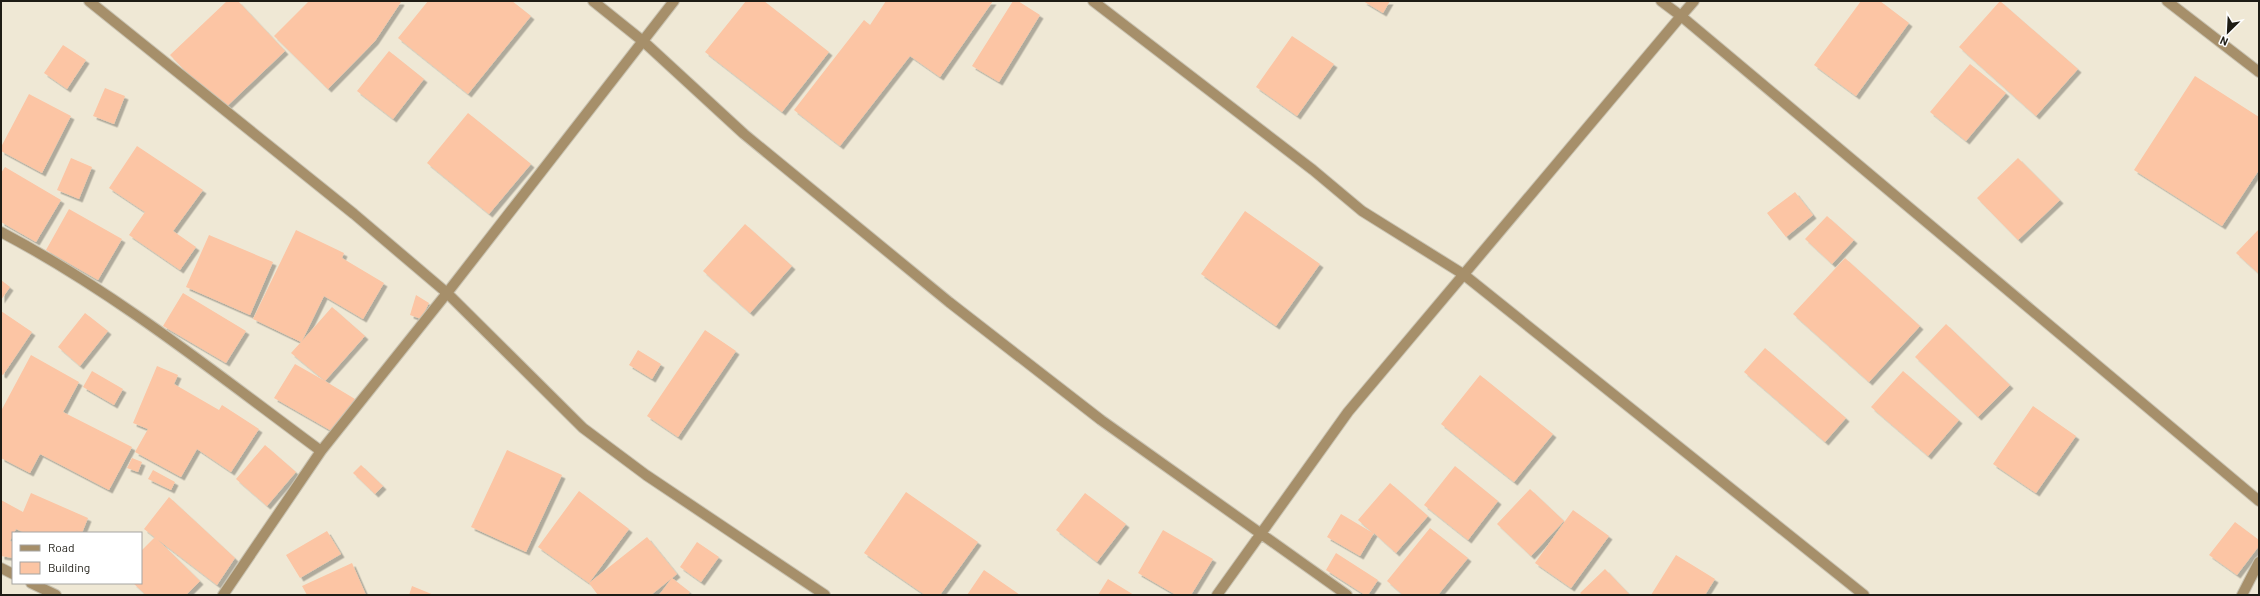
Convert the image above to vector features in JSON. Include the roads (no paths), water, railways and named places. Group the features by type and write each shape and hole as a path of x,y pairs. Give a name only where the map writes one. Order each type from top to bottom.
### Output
{"street":[{"path":"89,1 354,214 447,293 583,428 646,475 825,595"},
{"path":"593,1 644,42 744,134 949,302 1101,420 1347,595"},
{"path":"223,595 321,451 644,42 674,1"},
{"path":"1092,1 1307,165 1362,211 1462,274 1864,595"},
{"path":"1661,1 1681,16 2259,500"},
{"path":"1217,595 1348,412 1462,274 1694,1"},
{"path":"2167,1 2259,72"},
{"path":"1,232 69,271 170,340 321,451"},
{"path":"2242,595 2259,562"},
{"path":"1,568 12,574"},
{"path":"33,584 56,595"}]}
